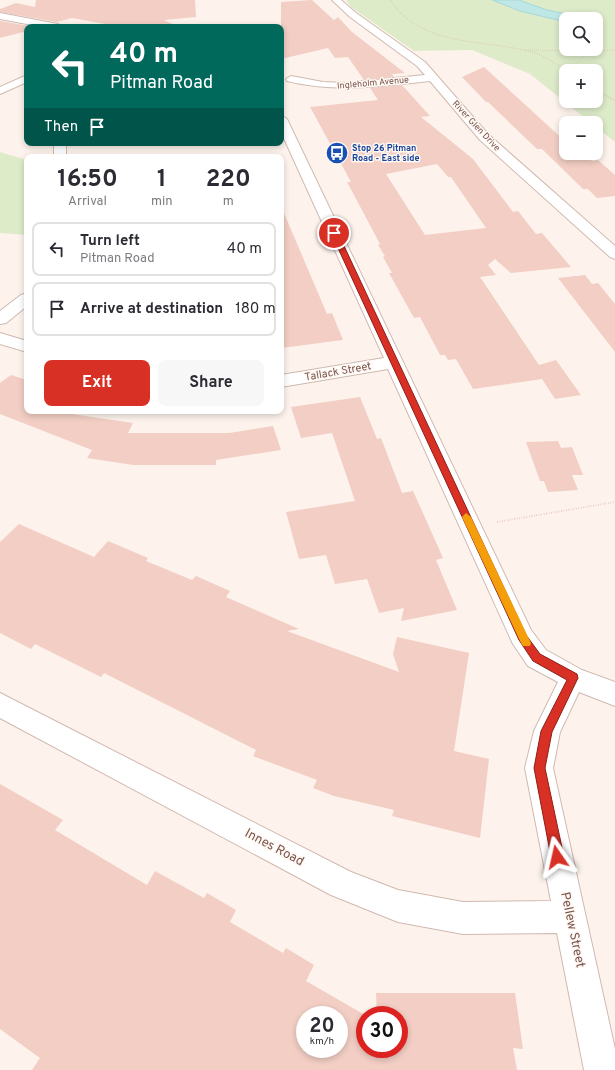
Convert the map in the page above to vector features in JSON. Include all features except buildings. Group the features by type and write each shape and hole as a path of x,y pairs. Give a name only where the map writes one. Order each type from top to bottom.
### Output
{"street":[{"name":"River Glen Drive","path":"336,0 421,64 484,137 615,254"},
{"path":"0,16 42,24"},
{"name":"Ingleholm Avenue","path":"286,77 323,86 345,86 432,78"},
{"path":"284,87 286,86 286,77"},
{"path":"3,90 24,80"},
{"path":"3,90 20,92"},
{"path":"284,125 522,637 537,658 573,678 615,694"},
{"path":"0,319 24,300"},
{"path":"0,338 24,346"},
{"name":"Tallack Street","path":"284,380 395,362"},
{"name":"Pellew Street","path":"573,678 547,731 539,768 602,1070"},
{"name":"Innes Road","path":"0,705 342,884 398,906 463,918 569,916"}],"path":[{"path":"390,0 406,20 421,27 449,36 536,54 559,67"},
{"path":"520,50 559,51"},
{"path":"603,50 615,50"},
{"path":"574,64 577,59 582,56"},
{"path":"603,93 615,101"},
{"path":"471,526 615,502"}],"green space":[{"path":"346,0 615,0 615,142 603,133 603,116 582,116 572,108 603,108 603,64 559,64 559,97 530,74 472,50 414,51 351,7"},
{"path":"0,152 24,159 24,235 0,233"}],"water":[{"path":"492,0 519,0 559,13 559,20 520,11"}],"slow traffic":[{"path":"466,517 526,643"}],"place":[{"name":"Stop 26 Pitman Road - East side","path":"337,153"}],"route":[{"path":"334,233 522,637 537,658 573,678 547,731 539,768 557,857"}]}
